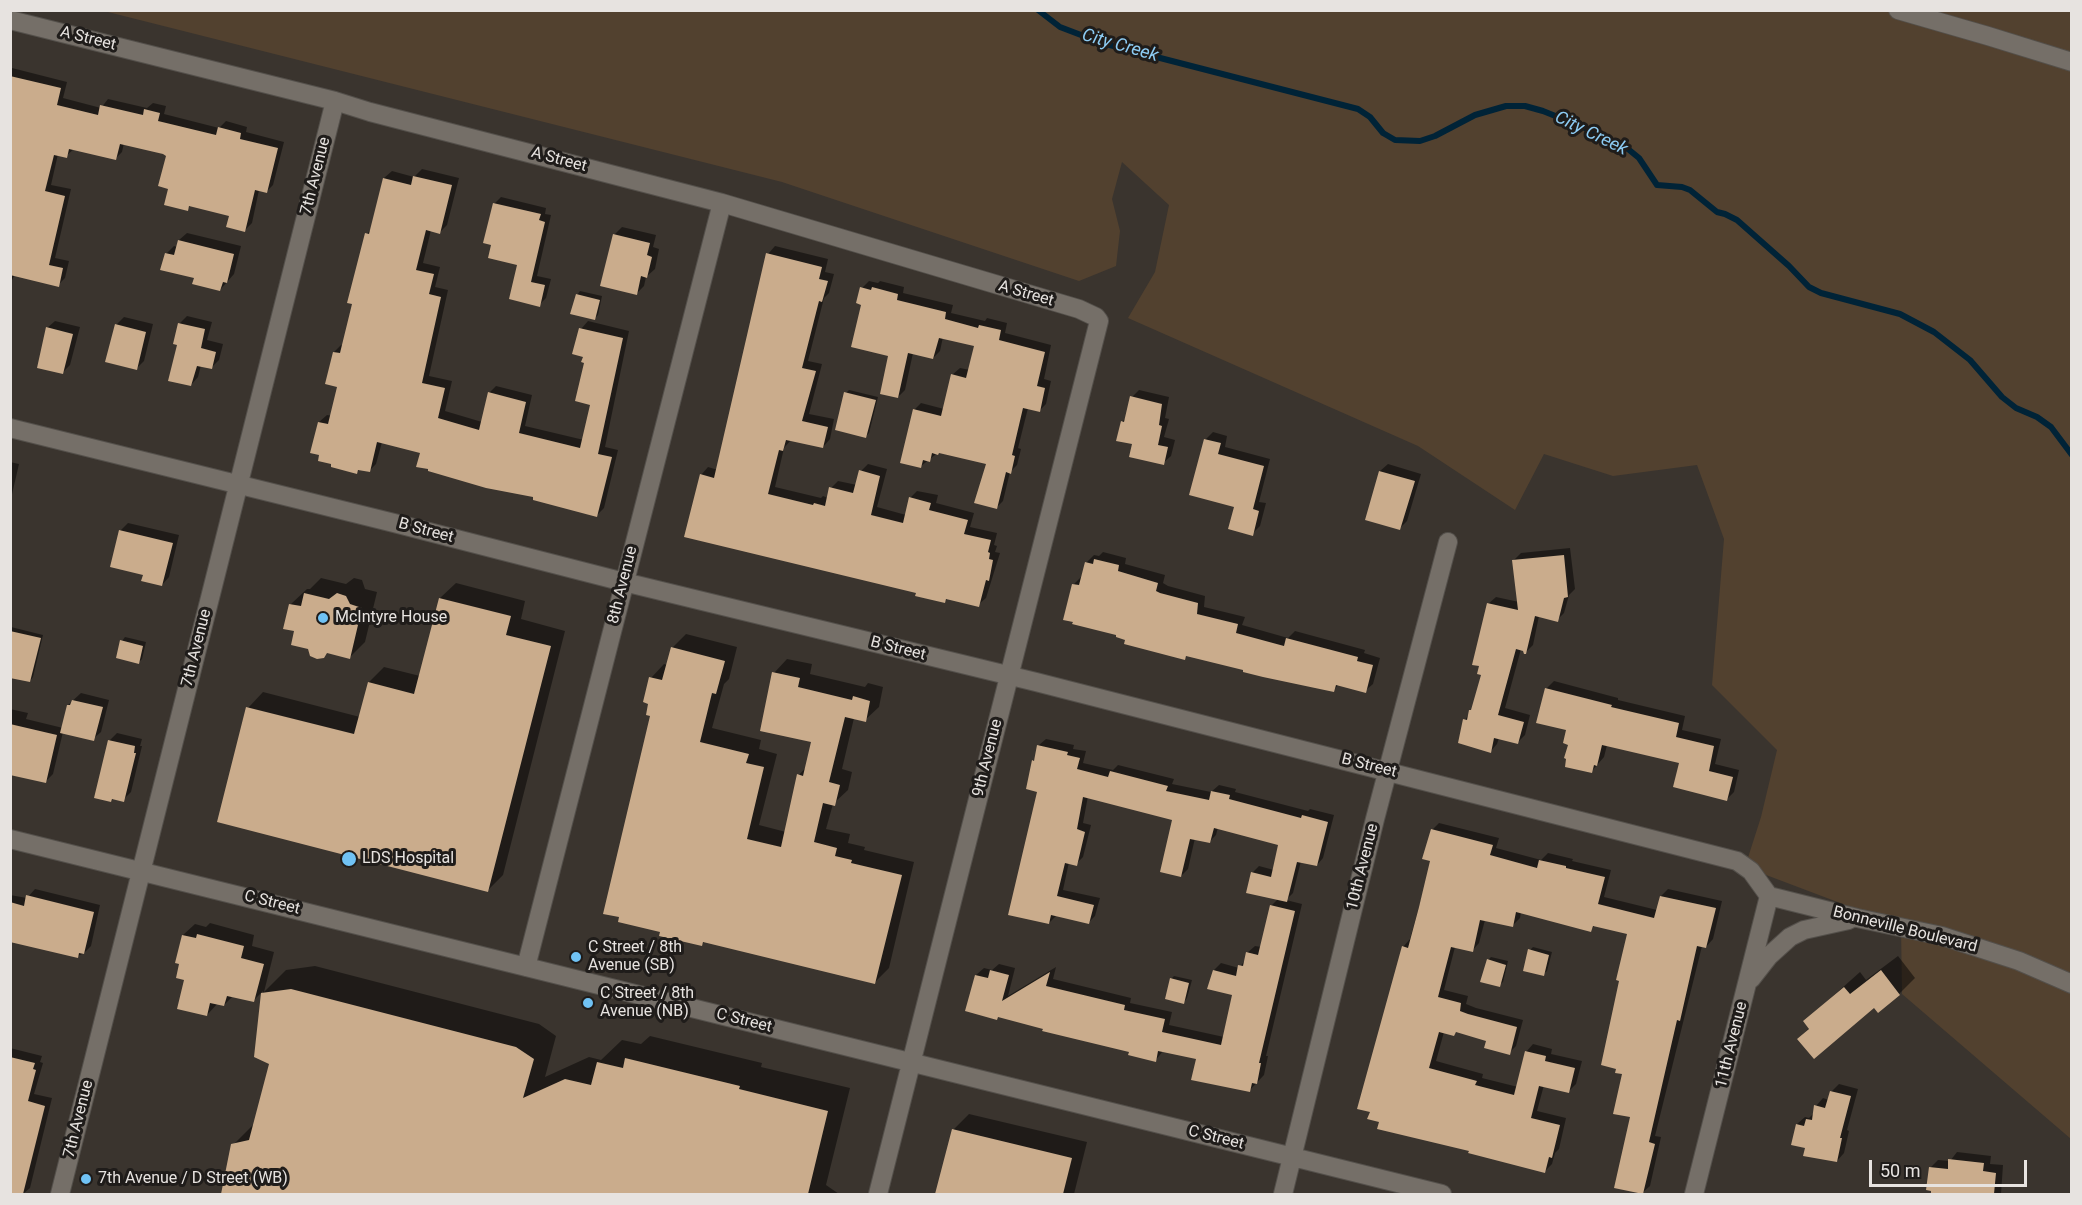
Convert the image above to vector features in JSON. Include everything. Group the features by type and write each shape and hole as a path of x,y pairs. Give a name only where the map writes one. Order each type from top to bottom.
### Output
{"street":[{"path":"1898,10 2072,62"},
{"name":"A Street","path":"10,20 335,101 722,203 1078,309 1096,317 1099,321"},
{"name":"7th Avenue","path":"60,1194 335,101"},
{"name":"8th Avenue","path":"526,967 722,203"},
{"name":"9th Avenue","path":"878,1194 1099,321"},
{"name":"B Street","path":"10,428 394,522 624,582 1008,675 1737,861 1750,871 1769,896"},
{"name":"10th Avenue","path":"1283,1194 1388,771 1448,542"},
{"name":"C Street","path":"10,838 1442,1194"},
{"name":"Bonneville Boulevard","path":"1769,896 1942,936 2019,961 2072,984"},
{"name":"11th Avenue","path":"1694,1194 1769,896"},
{"path":"1748,983 1769,956 1790,937 1818,926 1857,918"}],"shaded area":[{"path":"104,11 2071,11 2071,1139 1902,994 1901,926 1745,867 1761,817 1777,750 1712,685 1724,539 1697,465 1613,476 1544,454 1515,510 1418,446 1128,318 1155,272 1169,205 1122,162 1112,199 1120,231 1116,266 1079,281 782,182"}],"building":[{"path":"10,76 61,88 57,105 98,115 100,105 143,115 144,109 160,113 158,121 216,135 218,127 241,133 240,139 278,148 267,193 255,190 245,232 226,227 229,216 189,206 188,211 164,205 168,189 158,186 166,156 163,154 120,144 116,160 69,149 67,158 54,155 45,191 65,196 49,265 63,268 59,287 10,275"},
{"path":"413,176 452,185 440,234 426,230 416,270 434,274 429,294 441,297 422,383 445,388 438,418 479,430 488,392 526,402 519,433 580,448 590,405 575,401 584,363 581,362 583,357 572,354 579,328 623,338 598,454 612,457 597,517 533,500 533,497 486,488 416,467 420,453 377,442 370,472 358,470 357,474 331,467 331,464 318,461 319,455 310,453 318,422 328,424 337,387 325,384 333,352 340,353 352,304 347,303 365,233 369,234 383,178 411,185"},
{"path":"493,203 541,214 539,220 545,222 531,282 545,285 540,307 509,299 517,265 488,258 491,245 483,243"},
{"path":"613,234 650,243 647,255 652,257 647,278 641,276 637,295 600,286"},
{"path":"178,240 234,254 227,283 223,282 220,291 192,284 194,278 160,270 165,253 174,255"},
{"path":"766,253 822,267 819,279 828,281 822,302 819,301 802,368 816,371 802,421 828,427 823,448 786,440 783,451 779,450 768,494 825,506 829,487 853,493 859,470 880,476 871,515 903,523 909,497 931,503 929,510 968,520 964,534 991,540 988,552 990,553 989,559 993,560 989,581 986,580 979,607 946,599 945,603 915,596 916,593 684,537 700,474 714,478"},
{"path":"860,287 871,290 872,287 898,294 897,300 946,312 945,319 978,328 979,325 1001,330 999,340 1045,352 1037,386 1045,388 1040,412 1023,408 1012,455 1015,456 1011,474 1006,472 997,509 974,503 986,464 939,453 938,455 932,453 930,462 923,460 921,468 900,463 913,409 941,416 951,374 966,378 974,346 939,338 933,359 908,353 898,398 880,394 888,356 851,347 861,305 856,303"},
{"path":"576,294 600,300 595,320 570,314"},
{"path":"178,323 205,329 201,348 216,352 212,369 197,366 191,386 168,381 177,345 173,344"},
{"path":"115,324 146,332 137,370 105,362"},
{"path":"46,327 73,334 63,374 37,368"},
{"path":"844,392 876,400 866,438 835,430"},
{"path":"1130,396 1162,404 1159,425 1162,426 1158,445 1168,447 1164,465 1129,457 1132,444 1116,441 1121,421 1124,422"},
{"path":"1204,439 1221,443 1218,454 1264,466 1253,509 1259,511 1253,536 1228,529 1234,507 1189,495"},
{"path":"1379,471 1415,481 1400,530 1365,520"},
{"path":"119,530 173,543 162,586 141,581 143,575 110,567"},
{"path":"1564,555 1568,597 1564,598 1558,622 1535,616 1526,654 1516,649 1498,715 1524,722 1518,744 1494,738 1491,753 1458,743 1463,719 1467,720 1481,675 1477,674 1479,666 1472,665 1487,603 1518,610 1512,560"},
{"path":"1094,559 1119,565 1118,571 1158,583 1156,591 1160,593 1198,603 1197,614 1238,624 1236,633 1284,646 1286,638 1358,657 1357,661 1373,665 1366,693 1336,685 1334,692 1263,677 1186,656 1185,660 1124,644 1125,640 1116,635 1063,620 1072,584 1079,585 1085,562 1093,564"},
{"name":"McIntyre House","path":"304,593 329,599 337,593 346,596 350,604 362,608 350,659 327,653 324,658 317,659 310,656 308,649 291,645 294,631 283,629 289,604 301,606"},
{"path":"439,598 511,616 506,635 551,646 488,892 217,822 246,707 354,734 368,682 414,694"},
{"path":"10,631 41,638 30,682 10,678"},
{"path":"120,640 143,646 139,664 116,658"},
{"path":"671,647 725,661 716,694 712,693 700,742 749,754 746,763 764,767 747,839 781,847 797,774 803,776 811,742 760,731 772,672 800,678 798,687 852,700 853,696 870,701 866,722 845,717 829,782 840,785 835,806 823,803 814,842 837,848 835,856 852,860 851,863 902,875 875,984 703,942 702,946 659,936 660,932 618,922 619,917 603,914 650,716 646,715 648,704 643,702 649,677 662,680"},
{"path":"1545,688 1679,723 1676,737 1714,746 1709,771 1733,777 1727,801 1673,787 1679,763 1602,745 1597,766 1594,765 1592,773 1565,767 1566,759 1564,758 1568,745 1563,743 1566,730 1536,723"},
{"path":"72,700 103,707 94,741 60,733 67,705 70,705"},
{"path":"10,724 57,735 46,783 10,775"},
{"path":"108,740 135,746 134,753 136,753 124,802 94,798"},
{"path":"1037,745 1068,752 1067,755 1080,758 1077,769 1108,777 1110,771 1168,786 1166,791 1209,800 1211,791 1230,795 1229,799 1301,818 1302,815 1328,822 1317,866 1297,862 1287,902 1246,893 1251,872 1271,877 1278,845 1214,828 1210,843 1190,839 1181,877 1160,872 1172,820 1083,797 1077,829 1085,832 1077,866 1065,863 1057,896 1094,905 1089,924 1051,915 1049,924 1008,915 1037,792 1026,789"},
{"path":"1431,829 1493,845 1490,855 1537,868 1539,860 1605,877 1598,904 1654,918 1660,896 1716,908 1706,948 1697,946 1680,1021 1677,1020 1649,1142 1655,1144 1643,1194 1614,1188 1630,1117 1613,1114 1622,1074 1615,1073 1616,1069 1601,1065 1619,981 1616,980 1627,934 1593,926 1591,932 1516,912 1513,927 1480,920 1473,952 1451,947 1438,997 1461,1003 1460,1011 1517,1027 1510,1055 1484,1048 1486,1041 1456,1032 1454,1036 1439,1032 1429,1068 1477,1081 1475,1085 1514,1095 1525,1051 1546,1056 1545,1061 1575,1068 1569,1093 1539,1086 1531,1118 1560,1125 1552,1158 1549,1157 1545,1173 1468,1153 1469,1151 1377,1129 1379,1122 1367,1119 1370,1112 1357,1109 1402,946 1408,948 1419,907 1430,861 1422,859"},
{"path":"26,895 94,912 84,954 79,953 78,958 10,942 10,902 24,906"},
{"path":"1270,905 1295,911 1259,1063 1261,1063 1257,1084 1252,1083 1250,1092 1191,1080 1196,1059 1158,1051 1156,1062 1128,1055 1129,1052 1042,1031 1043,1029 965,1011 975,975 988,978 990,970 1009,975 1002,1001 1050,972 1046,986 1125,1005 1124,1010 1165,1019 1162,1032 1221,1045 1232,995 1207,989 1213,970 1236,976 1238,965 1243,966 1246,952 1258,955"},
{"path":"197,934 244,946 241,958 264,964 254,1002 227,996 224,1006 210,1003 207,1016 177,1009 184,980 176,978 179,964 175,963 182,935 196,938"},
{"path":"1528,949 1549,955 1544,976 1523,971"},
{"path":"1487,959 1506,965 1500,987 1480,982"},
{"path":"1881,970 1900,995 1878,1013 1874,1008 1814,1059 1797,1039 1809,1029 1803,1021 1844,987 1850,994"},
{"path":"1170,978 1189,983 1184,1004 1165,999"},
{"path":"291,989 516,1047 534,1059 523,1098 565,1079 591,1085 597,1062 623,1068 625,1058 740,1086 739,1089 828,1111 808,1194 221,1194 231,1144 249,1140 269,1064 254,1057 261,993"},
{"path":"10,1057 35,1063 33,1069 36,1070 28,1101 45,1106 23,1194 10,1194"},
{"path":"1830,1091 1851,1096 1840,1138 1842,1138 1837,1162 1803,1156 1805,1148 1791,1145 1796,1124 1804,1126 1806,1119 1812,1120 1814,1105 1825,1108"},
{"path":"952,1129 1072,1158 1063,1194 935,1194"},
{"path":"1948,1159 1984,1163 1983,1171 1996,1173 1994,1194 1931,1194 1931,1191 1926,1190 1929,1167 1948,1169"}],"waterway":[{"name":"City Creek","path":"1038,10 1060,27 1102,43 1358,109 1370,117 1383,133 1395,140 1420,141 1435,136 1475,115 1506,106 1525,106 1543,111 1595,132 1628,149 1639,158 1657,185 1690,190 1717,212 1737,220 1809,287 1821,293 1900,314 1934,332 1970,360 2002,397 2016,408 2037,417 2051,427 2072,455"}],"place":[{"name":"McIntyre House","path":"323,618"},
{"name":"LDS Hospital","path":"349,859"},
{"name":"C Street / 8th Avenue (SB)","path":"576,957"},
{"name":"C Street / 8th Avenue (NB)","path":"588,1003"},
{"name":"7th Avenue / D Street (WB)","path":"86,1179"}]}
